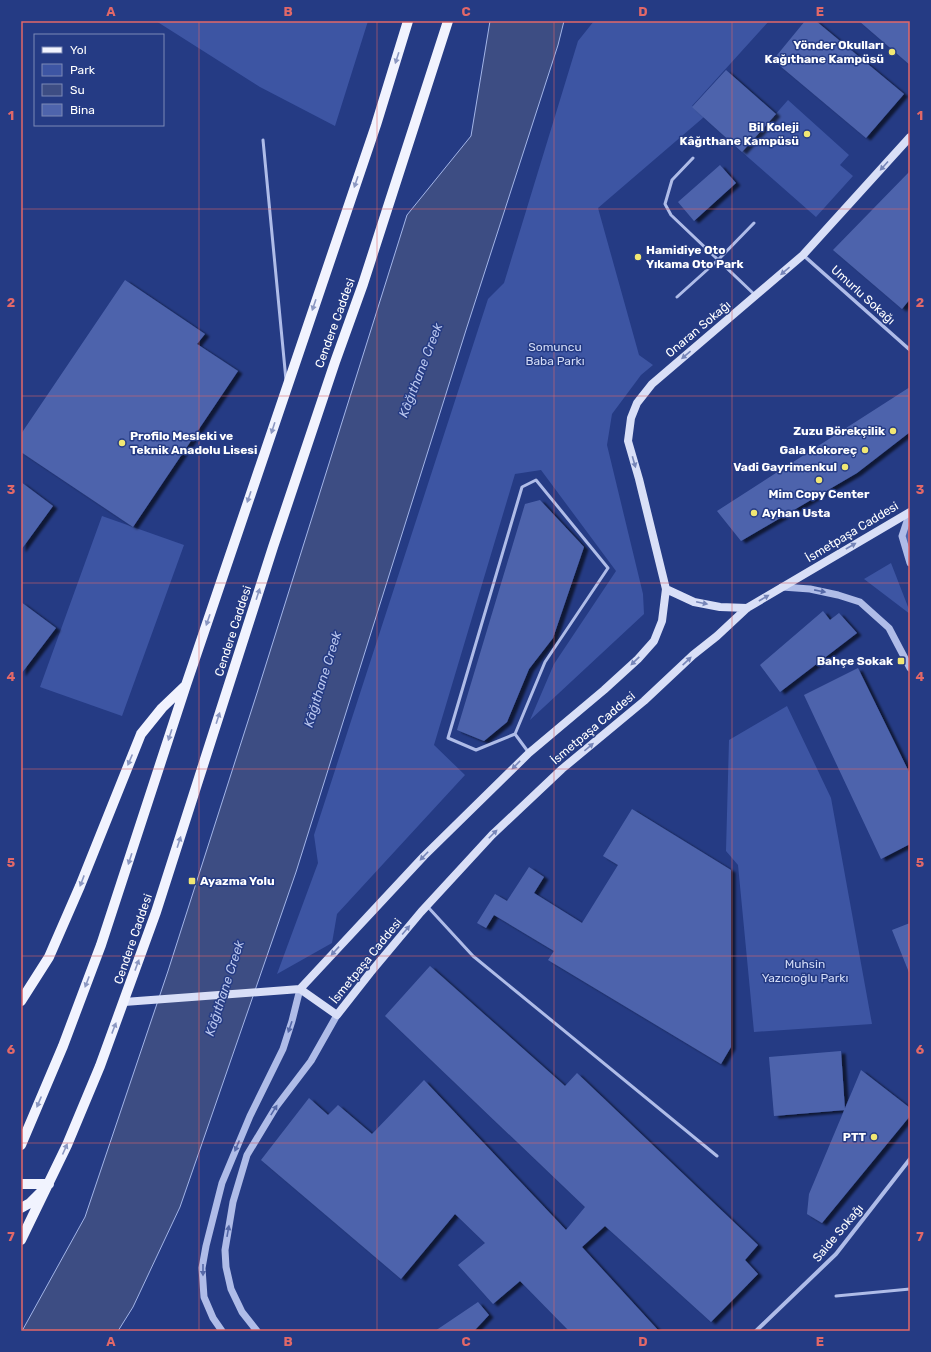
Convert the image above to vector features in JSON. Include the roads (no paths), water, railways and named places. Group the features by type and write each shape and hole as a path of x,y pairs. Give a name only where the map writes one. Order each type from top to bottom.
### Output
{"main road":[{"name":"Cendere Caddesi","path":"21,1146 101,945 186,685 376,125 408,21"},
{"name":"Cendere Caddesi","path":"21,1240 49,1184 100,1066 156,912 273,547 335,362 363,284 448,21"},
{"name":"Onaran Sokağı","path":"666,589 628,441 631,418 637,403 652,384 803,255 910,137"},
{"name":"İsmetpaşa Caddesi","path":"337,1015 370,973 427,906 492,835 562,769 644,701 693,654 717,636 747,608 910,512"},
{"path":"300,989 424,856 529,753 604,690 638,659 654,641 662,621 666,589 694,602 720,607 747,608"},
{"path":"21,1000 52,950 80,886 140,734 162,708 186,685"},
{"path":"124,1002 300,989 337,1015"},
{"path":"21,1184 49,1184"},
{"path":"21,1208 30,1203 49,1184"}],"street":[{"name":"Umurlu Sokağı","path":"803,255 910,350"},
{"path":"910,512 902,536 910,563"},
{"path":"782,588 810,589 838,594 860,602 889,628 910,668"},
{"path":"222,1331 213,1318 204,1297 202,1268 206,1246 222,1183 250,1116 283,1048 300,989"},
{"path":"257,1331 242,1312 231,1289 226,1267 225,1250 233,1202 247,1156 276,1106 311,1060 337,1015"},
{"name":"Saide Sokağı","path":"756,1331 836,1254 910,1159"}],"lane":[{"path":"263,140 287,386"},
{"path":"693,158 672,180 665,204 671,215 755,296"},
{"path":"677,297 718,260 754,223"},
{"path":"536,480 608,568 545,662 515,734 476,750 448,738 522,487 536,480"},
{"path":"515,734 529,753"},
{"path":"427,906 473,956 717,1156"},
{"path":"836,1296 910,1289"}],"water":[{"name":"Kâğıthane Creek","path":"490,21 564,21 558,45 466,330 296,872 180,1207 133,1307 118,1331 22,1331 85,1217 168,971 407,215 471,136"}],"place":[{"name":"Yönder Okulları Kağıthane Kampüsü","path":"892,52"},
{"name":"Bil Koleji Kâğıthane Kampüsü","path":"807,134"},
{"name":"Hamidiye Oto Yıkama Oto Park","path":"638,257"},
{"name":"Zuzu Börekçilik","path":"893,431"},
{"name":"Profilo Mesleki ve Teknik Anadolu Lisesi","path":"122,443"},
{"name":"Gala Kokoreç","path":"865,450"},
{"name":"Vadi Gayrimenkul","path":"845,467"},
{"name":"Mim Copy Center","path":"819,480"},
{"name":"Ayhan Usta","path":"754,513"},
{"name":"Bahçe Sokak","path":"901,661"},
{"name":"Ayazma Yolu","path":"192,881"},
{"name":"PTT","path":"874,1137"}],"park label":[{"name":"Somuncu Baba Parkı","path":"555,354"},
{"name":"Muhsin Yazıcıoğlu Parkı","path":"805,971"}]}
